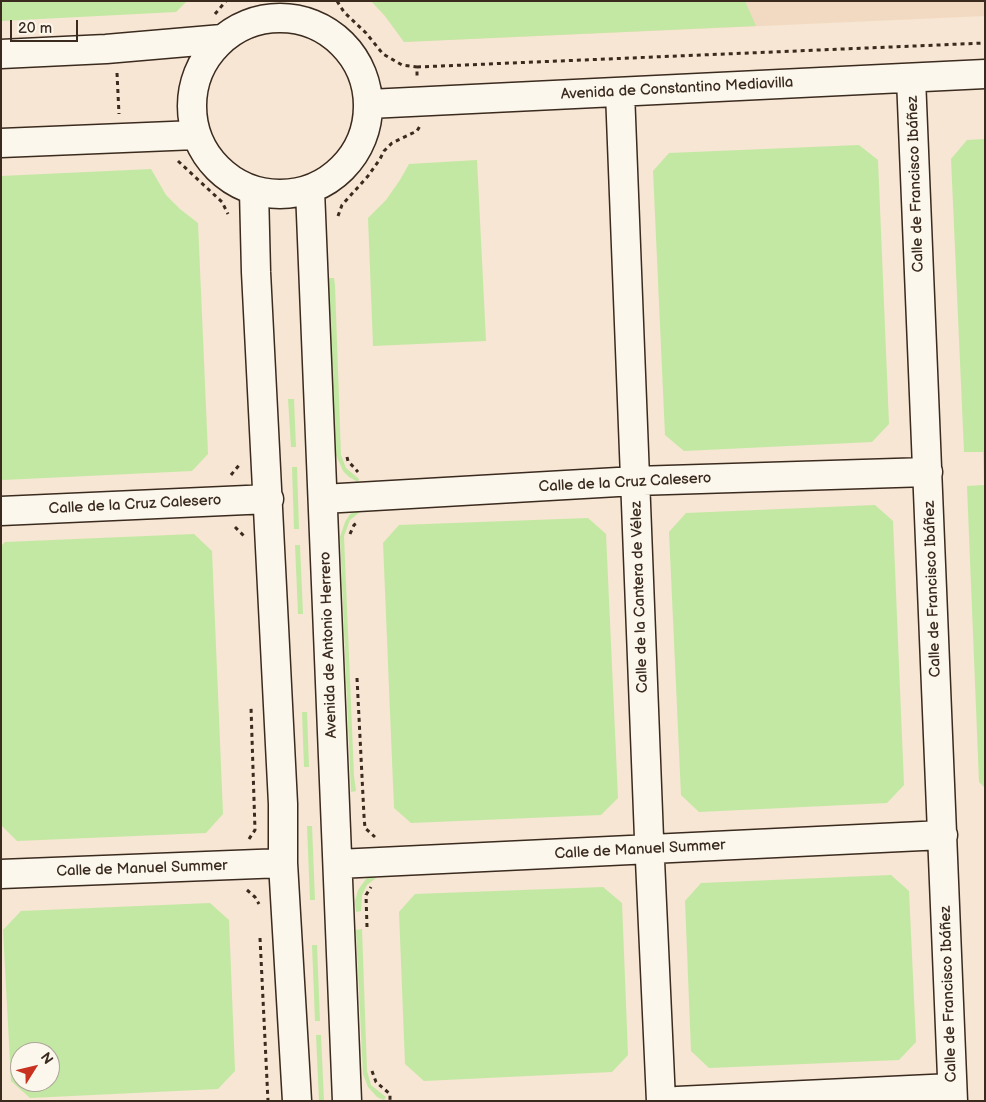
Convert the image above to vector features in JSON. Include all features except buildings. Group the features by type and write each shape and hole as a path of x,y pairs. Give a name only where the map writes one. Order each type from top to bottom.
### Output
{"street":[{"path":"258,10 278,17 299,10 327,30 349,50 364,75 369,104 366,132 353,157 334,177 310,190 282,195 254,191 230,179 209,159 196,135 191,114 192,92 204,60 222,39 258,10"},
{"path":"1,54 106,49 222,39"},
{"name":"Avenida de Constantino Mediavilla","path":"369,104 985,74"},
{"name":"Calle de Francisco Ibáñez","path":"911,78 952,1094"},
{"name":"Calle de la Cantera de Vélez","path":"620,92 661,1101"},
{"path":"1,143 196,135"},
{"name":"Avenida de Antonio Herrero","path":"310,190 347,1101"},
{"path":"254,191 256,272 269,499 284,863 297,1101"},
{"name":"Calle de la Cruz Calesero","path":"323,499 635,481 928,472"},
{"name":"Calle de la Cruz Calesero","path":"1,511 269,499"},
{"name":"Calle de Manuel Summer","path":"338,864 943,835"},
{"name":"Calle de Manuel Summer","path":"1,874 284,863"},
{"path":"677,1101 952,1094"}],"path":[{"path":"338,1 344,12 366,33 383,54 402,65 416,67 985,43"},
{"path":"338,225 338,216 342,205 368,176 384,151 392,143 417,131 420,127 416,67"},
{"path":"347,454 348,461 364,480 365,515 354,525 350,532 351,542"},
{"path":"357,671 365,828 380,843 382,862 380,879 366,895 367,930"},
{"path":"372,1070 376,1082 390,1094 390,1101"}],"shaded area":[{"path":"371,1 985,1 985,16 404,42 385,16"}],"green space":[{"path":"1,1 187,1 176,12 1,21"},
{"path":"371,1 745,1 756,26 404,42 385,16"},
{"path":"985,139 985,788 979,782 967,486 984,485 983,452 964,452 951,159 967,140"},
{"path":"859,145 878,160 889,424 872,442 684,451 665,435 653,171 669,153"},
{"path":"477,160 486,341 373,346 368,218 386,200 409,164"},
{"path":"151,169 166,195 198,223 208,454 192,471 3,480 1,479 1,176"},
{"path":"328,278 334,278 335,285 341,455 346,468 359,479 358,482 343,471 336,455"},
{"path":"288,399 294,399 296,447 291,447"},
{"path":"292,467 297,467 299,529 294,529"},
{"path":"875,505 893,521 904,785 887,803 699,812 681,795 669,532 686,513"},
{"path":"359,509 360,512 350,520 344,536 356,791 351,792 340,537 350,514"},
{"path":"588,518 606,534 618,798 601,815 411,823 394,808 383,543 399,525"},
{"path":"194,534 212,551 223,814 206,833 17,841 1,825 1,546 5,542"},
{"path":"295,545 300,545 303,614 298,614"},
{"path":"302,712 307,712 309,767 304,767"},
{"path":"307,826 312,826 315,900 310,900"},
{"path":"376,875 376,878 367,885 362,895 361,911 356,912 355,901 358,890 366,879"},
{"path":"891,875 909,891 916,1042 899,1060 709,1068 691,1051 685,901 701,883"},
{"path":"603,887 622,903 628,1055 612,1072 424,1081 405,1064 399,912 415,894"},
{"path":"210,903 229,920 235,1071 218,1089 30,1098 23,1092 60,1092 60,1042 10,1042 10,1062 3,930 21,911"},
{"path":"362,929 367,1071 371,1085 386,1097 384,1100 377,1097 368,1087 363,1074 356,930"},
{"path":"312,945 317,945 320,1021 315,1021"},
{"path":"316,1035 321,1035 324,1101 319,1101"}]}
